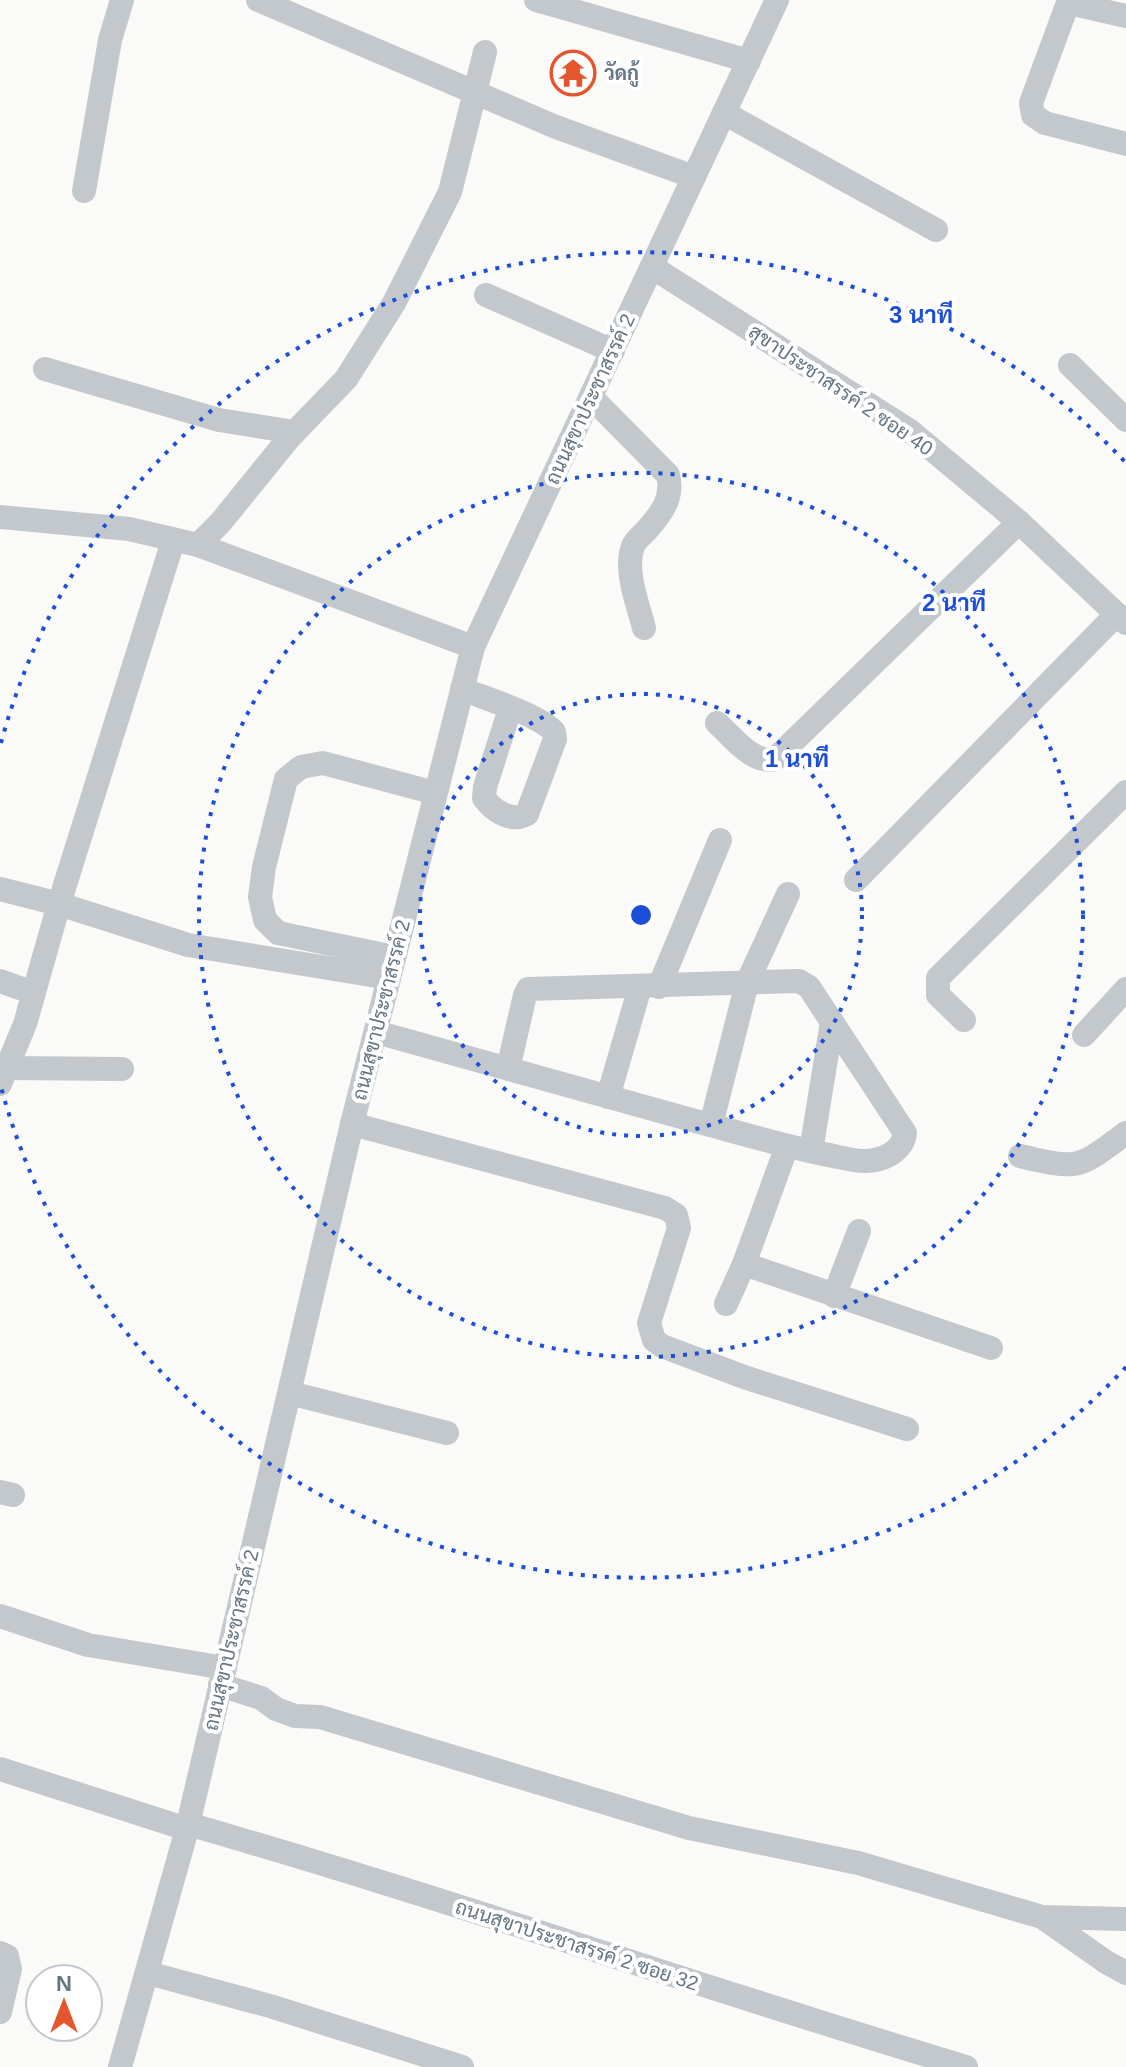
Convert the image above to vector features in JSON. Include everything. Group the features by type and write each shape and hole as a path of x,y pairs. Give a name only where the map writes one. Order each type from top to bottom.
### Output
{"street":[{"path":"84,191 110,40 122,0"},
{"path":"258,0 556,127 694,177"},
{"path":"536,0 575,5 749,61"},
{"name":"ถนนสุขาประชาสรรค์ 2","path":"120,2067 187,1827 352,1124 473,647 777,0"},
{"path":"1126,16 1069,1 1031,103 1033,115 1045,123 1126,144"},
{"path":"198,545 221,522 295,432 346,379 394,303 450,192 485,52"},
{"path":"724,113 936,230"},
{"name":"สุขาประชาสรรค์ 2 ซอย 40","path":"652,267 910,431 1019,522 1121,618"},
{"path":"486,295 613,351"},
{"path":"1070,365 1126,420"},
{"path":"45,369 219,420 295,432"},
{"path":"591,397 668,475 672,489 654,523 634,544 631,564 634,590 644,628"},
{"path":"0,517 129,529 198,545 473,647"},
{"path":"717,723 756,757 764,761 775,759 1019,522"},
{"path":"122,1069 3,1076 25,1024 59,904 173,541"},
{"path":"856,880 1121,618"},
{"path":"462,689 510,709"},
{"path":"392,967 278,933 265,920 260,897 286,779 301,767 323,763 435,793"},
{"path":"964,1020 938,995 938,978 1126,792"},
{"path":"608,1097 650,987 720,840"},
{"path":"0,889 59,904 188,945 392,967"},
{"path":"711,1125 747,983 788,894"},
{"path":"0,981 34,993"},
{"path":"376,1032 508,1069 608,1097 787,1146 811,1151 869,1161 897,1151 904,1142 905,1133 809,987 799,981 528,989 508,1069"},
{"path":"1084,1035 1126,989"},
{"path":"811,1151 832,1022"},
{"path":"352,1124 665,1208 676,1215 679,1228 649,1323 654,1340 662,1346 744,1377 907,1429"},
{"path":"1020,1156 1070,1166 1086,1163 1126,1133"},
{"path":"726,1304 787,1146"},
{"path":"834,1296 859,1231"},
{"path":"744,1264 991,1348"},
{"path":"290,1393 447,1433"},
{"path":"0,1616 88,1645 223,1676 261,1698 298,1702 320,1717 689,1828 858,1863 1042,1917 1126,1919"},
{"name":"ถนนสุขาประชาสรรค์ 2 ซอย 32","path":"0,1769 187,1827 319,1863 864,2038 966,2067"},
{"path":"1042,1917 1126,1973"},
{"path":"0,1953 7,1956 10,1969 0,2012"},
{"path":"148,1973 270,2006 462,2067"}],"place":[{"name":"วัดกู้","path":"573,73"}]}
